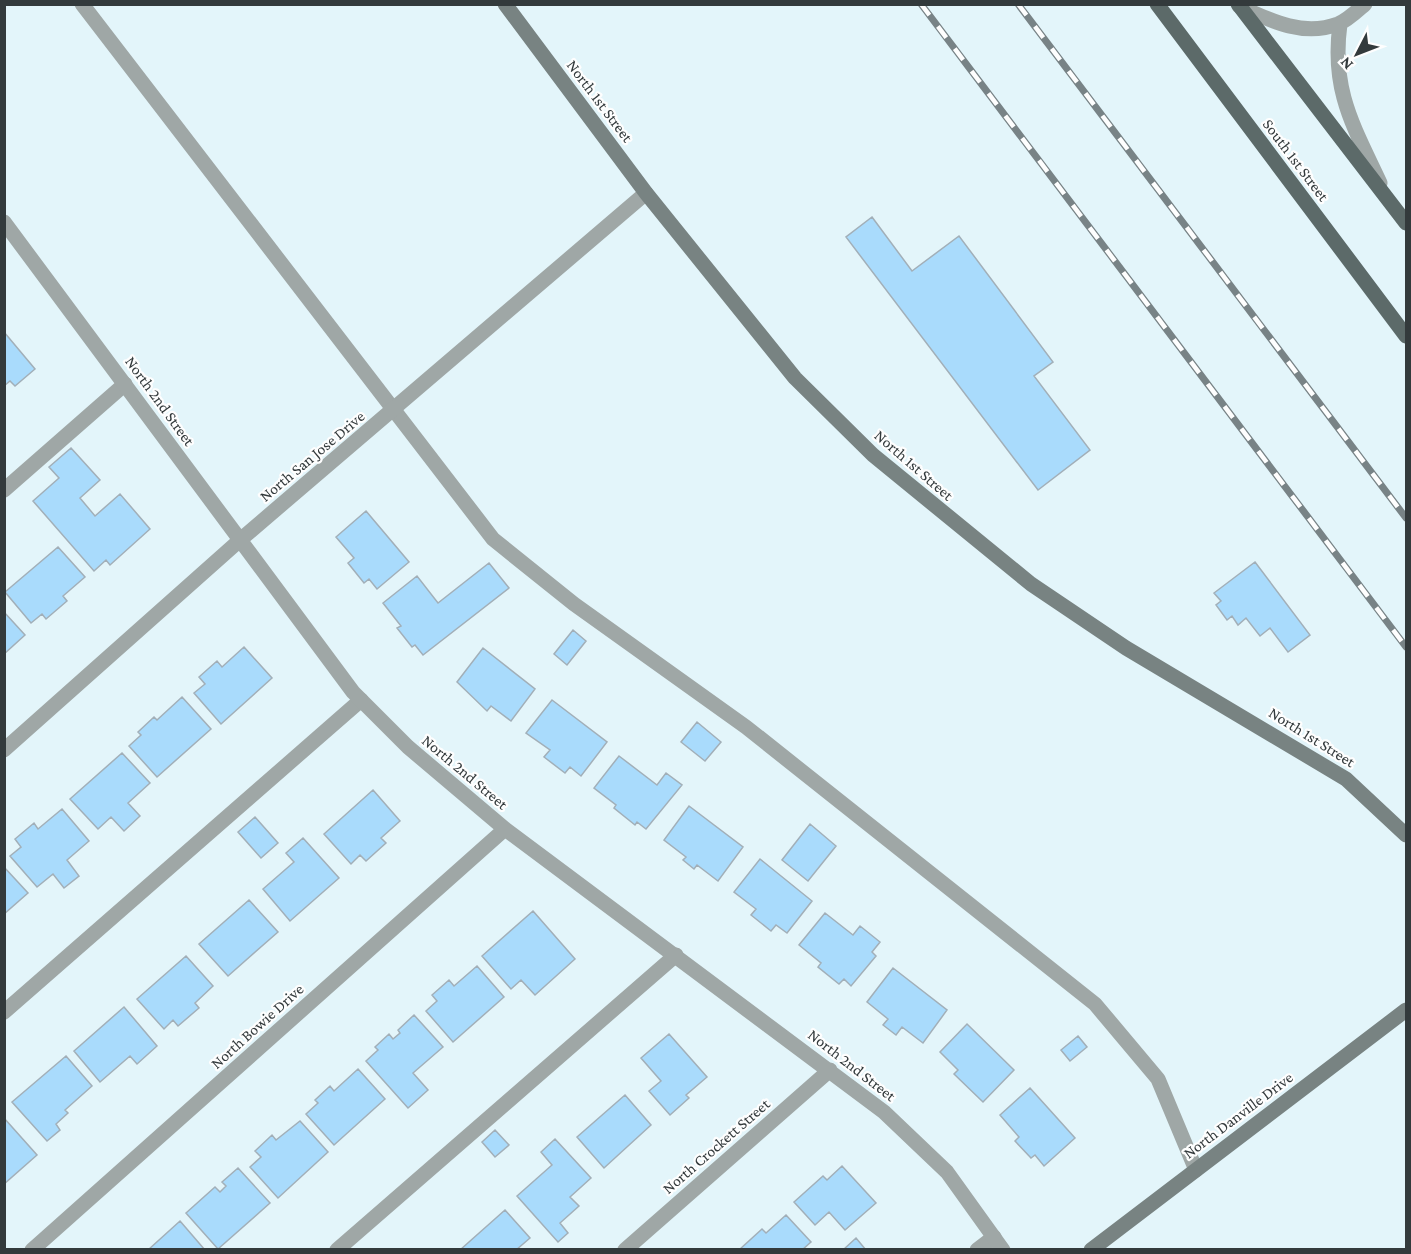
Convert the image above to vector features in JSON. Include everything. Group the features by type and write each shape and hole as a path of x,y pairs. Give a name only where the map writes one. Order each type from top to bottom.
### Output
{"main road":[{"name":"North 1st Street","path":"505,4 646,193 795,378 873,455 1031,584 1126,648 1346,778 1407,835"},
{"name":"South 1st Street","path":"1157,4 1407,336"},
{"path":"1238,5 1407,223"},
{"name":"North Danville Drive","path":"1091,1250 1407,1010"}],"street":[{"path":"82,4 493,539 574,604 746,727 1095,1004 1158,1079 1196,1170"},
{"path":"1238,5 1276,23 1308,30 1340,24 1365,4"},
{"path":"1340,24 1336,69 1346,111 1385,196"},
{"name":"North San Jose Drive","path":"4,750 240,540 646,193"},
{"name":"North 2nd Street","path":"5,225 361,700 408,747 506,829 884,1112 947,1172 998,1243"},
{"path":"4,490 125,384"},
{"path":"4,1012 361,700"},
{"name":"North Bowie Drive","path":"32,1250 506,829"},
{"path":"337,1250 676,955"},
{"name":"North Crockett Street","path":"625,1250 830,1070"},
{"path":"977,1250 998,1243"}],"building":[{"path":"872,217 912,271 959,236 1053,362 1034,376 1090,450 1038,490 846,237"},
{"path":"4,332 35,369 15,386 10,381 4,386"},
{"path":"71,448 100,480 80,498 95,516 120,494 150,529 110,565 106,560 94,571 33,501 59,478 49,467"},
{"path":"366,511 409,562 377,589 369,579 364,583 348,563 354,558 336,537"},
{"path":"58,547 85,577 63,596 67,601 46,619 42,614 31,623 5,592"},
{"path":"1255,562 1310,635 1288,652 1270,628 1260,636 1246,618 1238,625 1232,616 1227,620 1216,605 1221,601 1214,593"},
{"path":"489,563 509,588 423,655 415,645 412,647 397,628 401,626 383,603 417,576 438,603"},
{"path":"4,612 25,635 4,654"},
{"path":"573,630 586,641 567,665 554,654"},
{"path":"244,647 272,678 221,724 194,693 205,684 199,677 217,661 222,667"},
{"path":"483,648 535,689 511,721 491,706 487,711 457,682"},
{"path":"182,697 211,729 157,777 129,746 141,735 138,732 154,717 157,720"},
{"path":"552,700 607,742 581,776 570,767 565,773 544,757 550,750 526,733"},
{"path":"697,722 721,742 705,761 681,742"},
{"path":"122,753 150,783 128,803 140,816 124,831 111,817 98,829 70,799"},
{"path":"619,756 657,785 666,773 682,785 646,829 637,822 635,825 614,808 616,805 594,788"},
{"path":"373,790 400,821 381,838 386,843 366,861 360,855 351,864 324,834"},
{"path":"689,806 743,847 718,881 697,865 694,869 683,860 686,857 664,840"},
{"path":"62,809 89,841 67,860 79,876 64,888 53,874 37,887 10,856 21,847 15,839 34,823 38,829"},
{"path":"255,817 278,843 261,858 238,832"},
{"path":"810,824 836,846 808,881 782,860"},
{"path":"303,838 339,878 290,921 263,889 294,862 286,853"},
{"path":"760,859 812,901 787,933 776,925 771,931 751,915 756,909 734,892"},
{"path":"4,867 28,893 4,914"},
{"path":"249,900 278,932 228,976 199,944"},
{"path":"533,911 575,959 535,995 521,980 511,989 482,956"},
{"path":"825,913 853,935 860,926 880,942 872,952 876,956 851,986 844,979 839,984 818,967 821,963 799,945"},
{"path":"186,956 213,986 195,1003 199,1008 178,1026 173,1020 164,1029 137,999"},
{"path":"477,966 504,997 453,1042 426,1011 437,1001 432,995 449,980 454,986"},
{"path":"893,968 947,1010 923,1043 902,1027 896,1035 883,1025 888,1019 867,1002"},
{"path":"124,1007 157,1046 137,1064 130,1056 100,1082 74,1051"},
{"path":"414,1015 443,1047 413,1073 428,1090 408,1108 366,1061 378,1050 375,1047 389,1034 393,1039 400,1033 398,1030"},
{"path":"967,1024 1014,1070 983,1102 954,1074 958,1070 940,1052"},
{"path":"669,1034 707,1077 686,1095 689,1098 670,1115 649,1091 661,1081 641,1058"},
{"path":"1078,1036 1087,1047 1070,1061 1061,1050"},
{"path":"66,1056 92,1086 65,1110 68,1113 56,1124 60,1130 47,1141 12,1102"},
{"path":"358,1069 385,1099 334,1145 306,1114 318,1103 315,1100 330,1086 334,1091"},
{"path":"1030,1088 1075,1138 1044,1166 1035,1155 1031,1158 1015,1141 1019,1137 1000,1115"},
{"path":"625,1095 651,1125 604,1168 577,1137"},
{"path":"4,1118 37,1155 4,1184"},
{"path":"300,1121 328,1152 278,1198 250,1167 261,1157 255,1151 272,1135 276,1140"},
{"path":"495,1130 509,1145 495,1157 482,1142"},
{"path":"555,1139 591,1178 570,1197 579,1206 560,1223 568,1233 558,1242 517,1196 552,1165 541,1152"},
{"path":"842,1166 876,1203 845,1230 829,1212 815,1225 794,1202 823,1176 827,1180"},
{"path":"238,1168 270,1203 218,1249 186,1213 215,1187 220,1192 226,1186 222,1182"},
{"path":"505,1210 530,1238 516,1250 460,1250"},
{"path":"786,1215 811,1242 802,1250 739,1250 762,1229 766,1233"},
{"path":"180,1221 205,1250 148,1250"},
{"path":"856,1238 866,1250 843,1250"}],"railway":[{"path":"921,4 1406,647"},
{"path":"1018,4 1406,518"}]}
